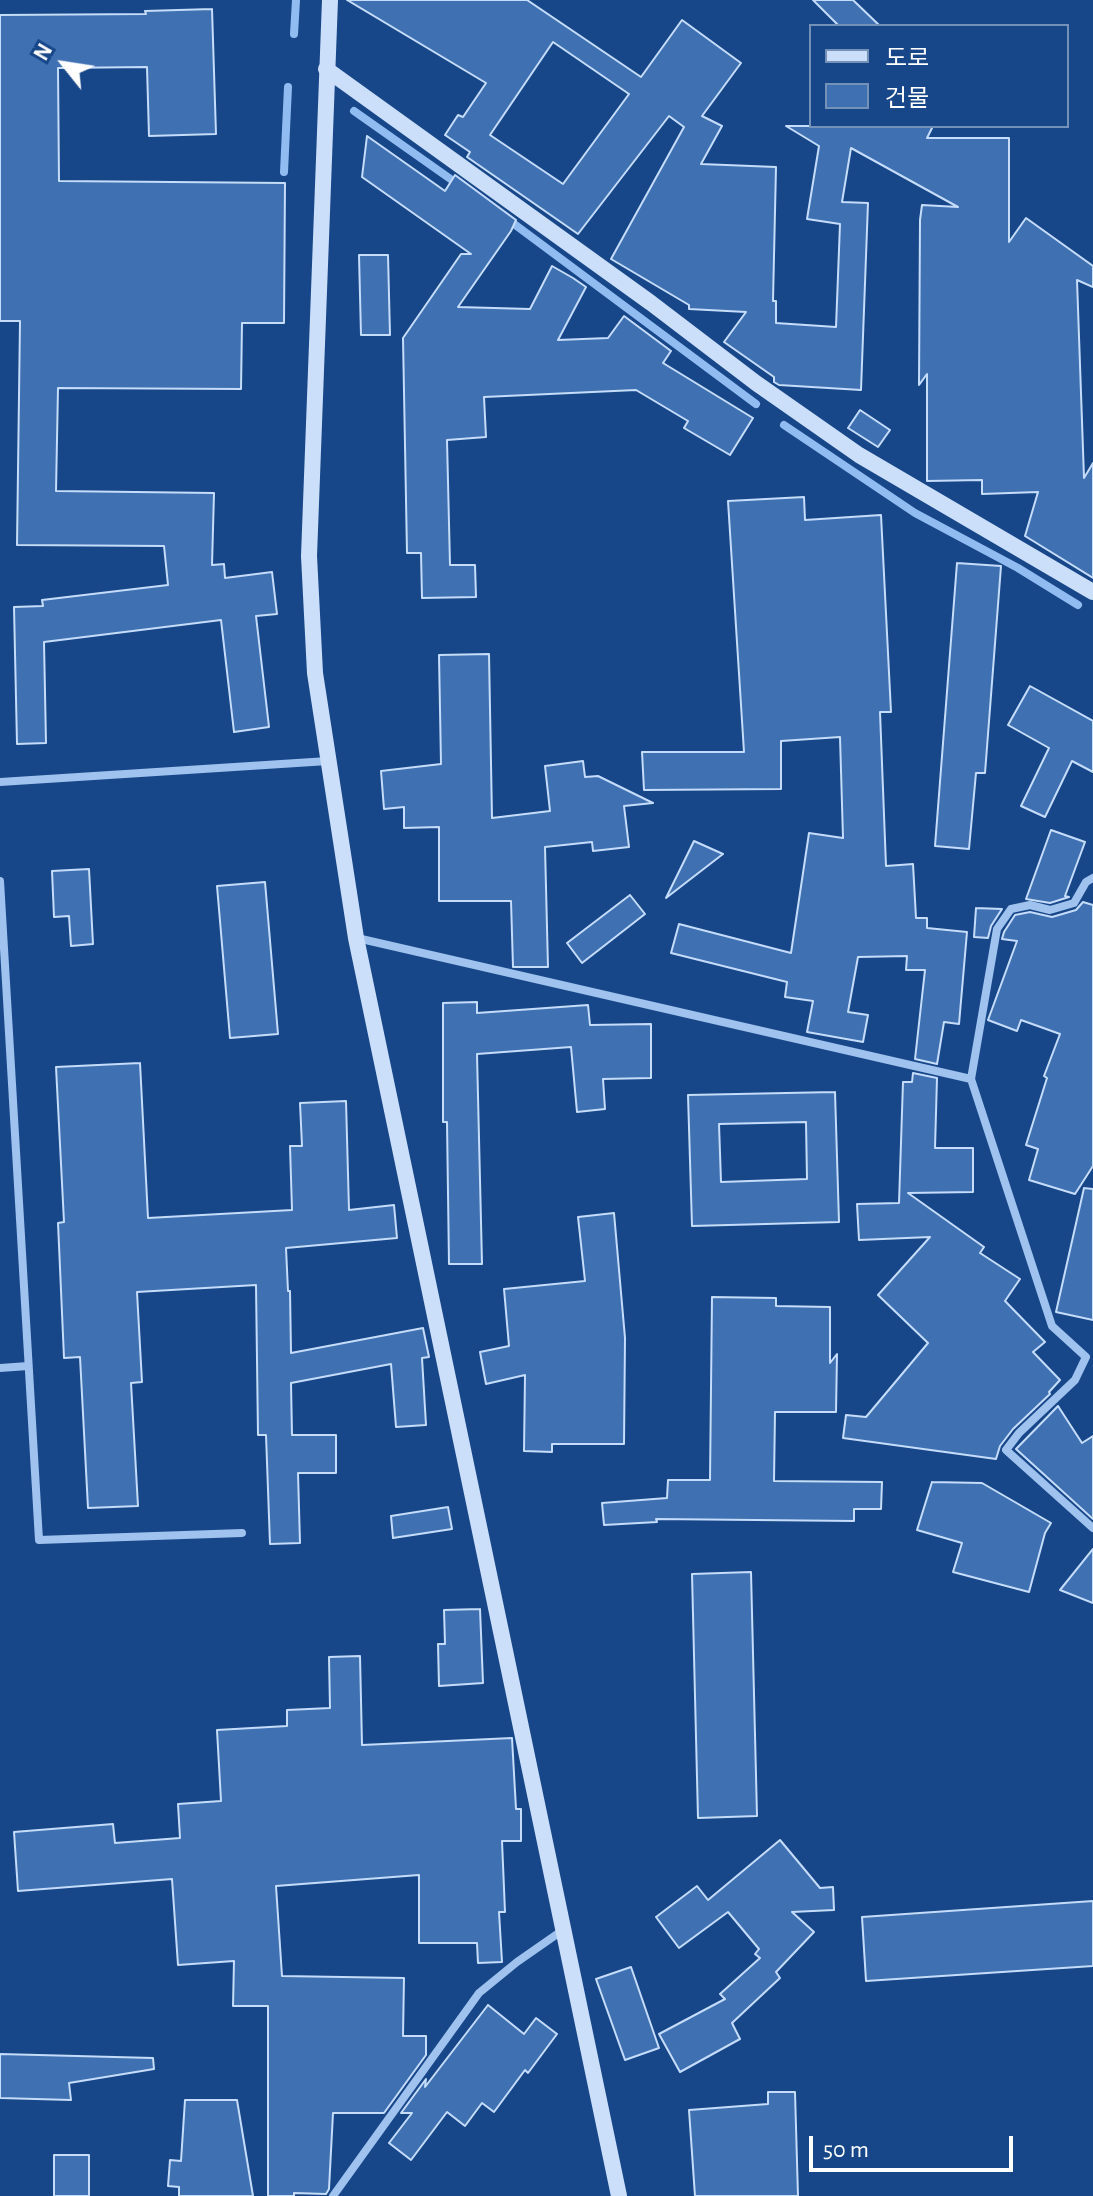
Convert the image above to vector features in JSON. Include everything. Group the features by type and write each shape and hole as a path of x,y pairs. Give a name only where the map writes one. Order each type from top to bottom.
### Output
{"main road":[{"path":"330,0 309,556 315,673 356,938 619,2196"},
{"path":"326,69 859,455 1093,592"}],"street":[{"path":"0,782 329,761"},
{"path":"1093,878 1086,882 1074,903 1050,910 1030,905 1011,909 997,929 971,1079 1052,1326 1086,1357 1075,1380 1019,1433 1006,1450 1093,1528"},
{"path":"0,881 39,1540 242,1533"},
{"path":"356,938 971,1079"},
{"path":"0,1368 28,1366"},
{"path":"333,2196 479,1993 564,1929"}],"building":[{"path":"347,0 527,0 641,77 682,20 741,63 702,116 722,126 701,164 776,167 773,301 776,301 776,323 836,327 840,224 807,219 819,146 786,126 932,128 927,138 1009,138 1009,242 1026,218 1093,266 1093,287 1077,280 1084,478 1093,463 1093,578 1025,536 1038,492 982,494 982,480 927,481 927,374 919,385 920,220 922,205 958,207 851,148 842,202 868,203 861,390 779,385 774,382 774,377 724,342 746,312 689,309 689,305 611,259 684,127 669,116 578,234 467,157 470,152 445,135 458,115 463,117 486,83","holes":["553,42 629,94 563,184 490,135"]},
{"path":"813,0 853,0 878,24 837,24"},
{"path":"212,9 216,134 149,136 147,67 58,68 59,181 285,183 284,323 242,323 241,389 58,388 56,491 214,493 212,565 224,564 225,578 272,572 277,614 256,616 269,727 234,732 221,620 44,642 46,743 17,744 14,607 43,606 42,600 168,585 164,546 17,545 20,321 0,321 0,15 146,14 145,11"},
{"path":"367,136 445,191 455,175 516,220 458,307 530,309 552,266 586,287 558,340 608,338 624,316 671,351 663,363 753,418 730,455 684,428 688,421 636,390 484,397 486,437 447,440 450,565 475,565 476,597 422,598 421,553 407,553 403,338 461,254 471,254 362,177"},
{"path":"359,255 388,255 390,335 361,335"},
{"path":"860,410 890,430 878,447 848,428"},
{"path":"804,497 805,520 881,515 891,712 880,712 886,866 913,864 916,918 927,918 927,928 967,932 959,1024 944,1022 937,1064 915,1059 925,970 906,970 907,956 858,957 848,1012 868,1015 863,1042 807,1032 813,1001 785,997 787,982 671,953 679,924 791,953 809,833 843,838 840,737 781,741 781,789 644,790 642,752 744,752 728,501"},
{"path":"957,563 1001,566 985,773 976,773 969,849 935,846"},
{"path":"489,654 492,818 550,811 545,766 583,761 585,777 598,776 653,803 624,806 629,847 593,851 592,842 545,847 548,967 513,967 511,901 439,901 439,827 404,828 404,807 384,809 381,771 441,764 439,655"},
{"path":"1030,686 1093,721 1093,772 1072,761 1045,817 1021,806 1049,748 1008,725"},
{"path":"1051,830 1085,842 1065,896 1069,897 1050,903 1026,899"},
{"path":"694,841 723,854 666,898"},
{"path":"89,869 93,944 71,946 69,916 54,917 52,871"},
{"path":"265,882 278,1034 230,1038 217,886"},
{"path":"630,895 645,914 582,963 567,943"},
{"path":"1083,902 1093,905 1093,1166 1075,1194 1029,1180 1038,1149 1026,1145 1047,1078 1044,1076 1060,1034 1021,1020 1017,1031 988,1020 1017,941 1002,939 1015,915 1030,912 1052,917 1076,910"},
{"path":"976,908 1002,909 991,926 988,938 974,937"},
{"path":"477,1002 477,1013 588,1005 590,1025 651,1024 651,1078 603,1079 605,1109 577,1112 571,1047 477,1054 482,1264 449,1264 447,1122 443,1122 443,1003"},
{"path":"140,1063 148,1218 292,1210 290,1146 302,1146 300,1103 346,1101 349,1210 394,1205 397,1238 286,1248 291,1353 423,1328 429,1357 422,1358 426,1425 396,1427 391,1364 291,1383 292,1435 336,1435 336,1473 298,1473 300,1543 270,1544 266,1435 258,1435 256,1285 137,1292 142,1382 131,1383 138,1506 88,1508 80,1357 64,1358 58,1223 64,1222 56,1067"},
{"path":"913,1073 937,1078 935,1148 973,1148 973,1192 908,1193 984,1247 980,1253 1020,1279 1005,1301 1045,1342 1033,1352 1060,1380 1050,1394 1013,1429 1000,1446 996,1459 843,1438 846,1415 866,1417 928,1343 878,1295 930,1237 859,1240 857,1204 899,1203 903,1082 912,1082"},
{"path":"835,1092 839,1222 692,1226 688,1095","holes":["806,1122 807,1179 721,1182 719,1124"]},
{"path":"1084,1188 1093,1189 1093,1320 1056,1312"},
{"path":"614,1213 625,1338 624,1444 552,1444 552,1452 524,1451 525,1375 486,1384 480,1352 509,1346 504,1289 585,1281 578,1217"},
{"path":"712,1297 776,1298 776,1306 830,1307 830,1363 837,1354 836,1412 775,1412 774,1481 882,1482 881,1509 854,1509 854,1521 656,1519 657,1522 604,1525 602,1503 667,1498 668,1480 710,1480"},
{"path":"1058,1406 1082,1443 1093,1436 1093,1519 1016,1449"},
{"path":"932,1482 982,1483 1051,1523 1045,1533 1029,1592 953,1572 962,1543 917,1530"},
{"path":"448,1507 452,1529 393,1538 391,1516"},
{"path":"1093,1549 1093,1603 1060,1590"},
{"path":"751,1572 757,1816 698,1818 692,1574"},
{"path":"480,1609 483,1683 439,1686 438,1644 445,1644 444,1610"},
{"path":"360,1656 362,1745 512,1738 516,1809 521,1809 521,1841 502,1841 505,1912 499,1912 502,1962 478,1963 477,1943 419,1943 419,1875 276,1886 282,1976 404,1978 403,2036 426,2036 426,2055 384,2113 333,2113 329,2189 326,2194 268,2196 268,2006 233,2006 234,1961 178,1965 172,1879 18,1891 14,1832 113,1824 115,1843 180,1838 178,1804 221,1801 217,1730 287,1726 287,1710 330,1708 329,1657"},
{"path":"780,1840 820,1888 833,1887 834,1910 792,1912 814,1932 776,1972 780,1978 732,2023 740,2039 680,2072 659,2034 725,1999 720,1994 760,1958 755,1954 759,1949 728,1912 679,1948 656,1917 697,1886 708,1900"},
{"path":"1093,1901 1093,1966 866,1981 862,1917"},
{"path":"631,1967 659,2048 625,2060 596,1979"},
{"path":"488,2005 524,2034 536,2018 557,2034 494,2112 482,2103 465,2126 447,2112 411,2160 389,2143 412,2113 401,2113"},
{"path":"0,2054 153,2058 154,2069 69,2083 71,2100 0,2098"},
{"path":"768,2092 795,2092 798,2196 695,2196 689,2110 768,2104"},
{"path":"185,2100 237,2100 253,2196 179,2196 179,2187 168,2186 170,2160 181,2161"},
{"path":"54,2155 89,2155 89,2196 54,2196"}],"waterway":[{"path":"294,34 296,0"},
{"path":"284,172 288,87"},
{"path":"354,111 459,185"},
{"path":"506,218 756,404"},
{"path":"784,425 915,513 1018,568 1078,605"}]}
